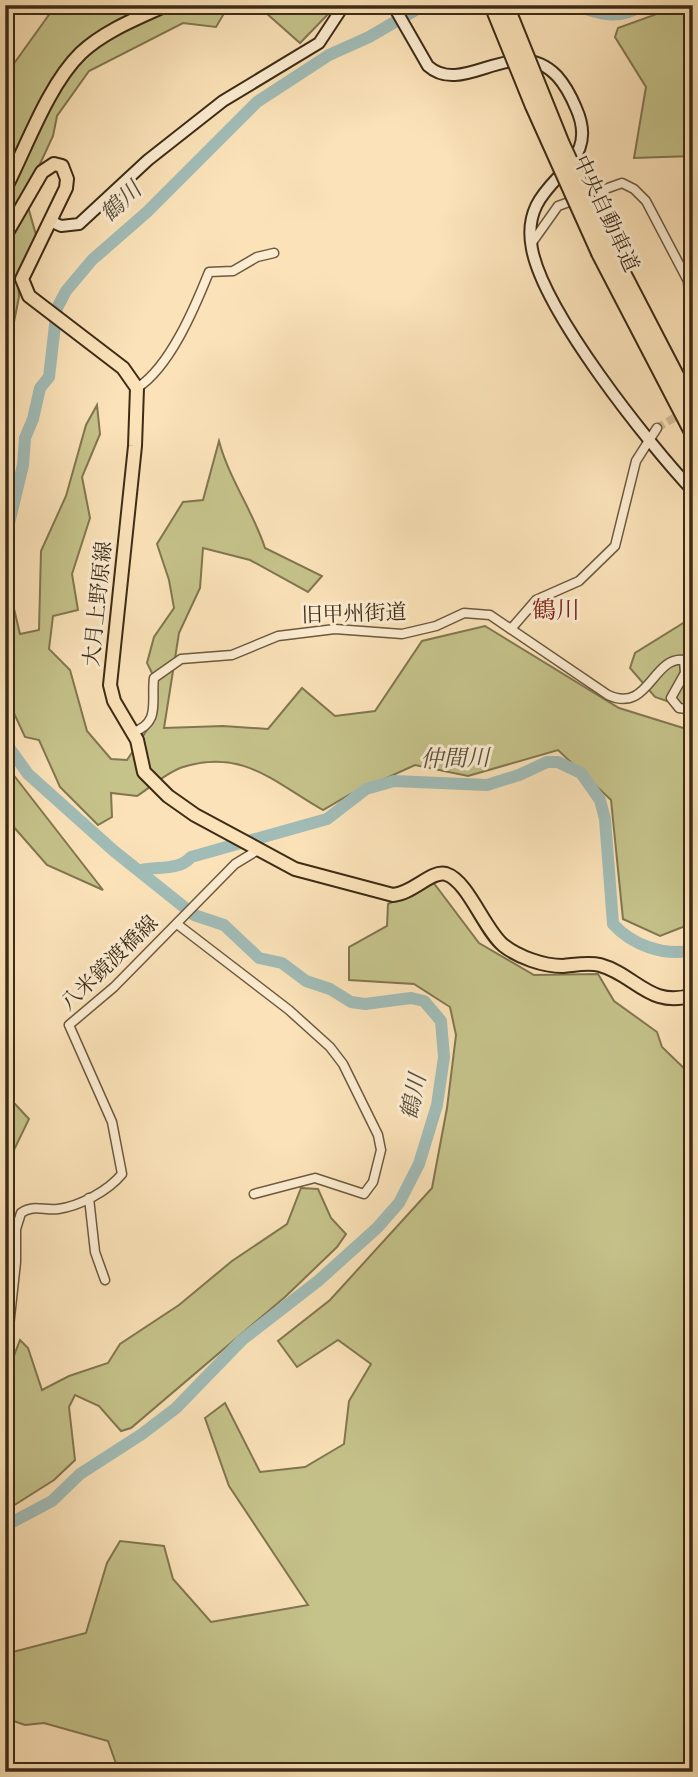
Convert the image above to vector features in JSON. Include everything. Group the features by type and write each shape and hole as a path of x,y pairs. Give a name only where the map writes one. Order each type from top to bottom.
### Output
{"highway":[{"name":"中央自動車道","path":"492,5 543,131 604,249 693,434"},
{"name":"中央自動車道","path":"506,5 604,249 693,408"}],"main road":[{"path":"5,189 42,114 76,59 104,36 166,5"},
{"path":"5,236 42,172 54,164 65,170 67,179 22,279 29,296 123,368 137,388"},
{"name":"大月上野原線","path":"137,388 135,446 110,685 114,701 132,732 141,765 148,778 181,806 295,869 393,895 410,892 437,874 449,875 461,887 495,936 513,951 547,965 598,964 659,998 673,1000 693,995"}],"street":[{"path":"50,221 61,226 79,224 148,160 223,101 319,43 344,5"},
{"path":"393,5 428,66 446,76 506,61 532,62 549,69 570,94 582,122 584,140 576,159 541,196 535,211 531,244 538,268 568,328 648,439 693,491"},
{"path":"531,244 558,206 604,187 622,183 635,189 646,201 688,281 693,343"},
{"path":"137,388 154,372 182,333 209,272 233,271 257,257 274,253"},
{"path":"511,629 536,600 579,581 615,546 633,470 648,439 657,428"},
{"name":"旧甲州街道","path":"132,732 143,729 151,720 154,710 154,678 181,659 222,657 250,649 278,636 335,629 402,634 470,612 490,615 608,695 622,701 635,697 672,661 684,660 685,673 671,698 679,708 693,710"},
{"path":"254,1194 315,1178 364,1194 373,1182 381,1150 378,1135 354,1084 330,1047 289,1010 177,924 229,869 255,849"},
{"name":"八米鏡渡橋線","path":"5,1363 16,1262 16,1229 21,1213 34,1207 60,1209 89,1198 117,1181 122,1174 122,1163 100,1091 69,1025 93,1006 177,924"},
{"path":"89,1198 95,1252 105,1280"}],"shaded area":[{"path":"56,5 229,5 216,27 183,23 89,71 57,116 53,136 25,196 36,235 18,278 19,297 5,367 5,76"},
{"path":"257,5 337,5 300,43"},
{"path":"665,5 693,5 693,156 634,158 646,87 615,37 618,28 657,14"},
{"path":"97,405 100,434 82,477 90,518 72,574 78,610 53,616 49,649 70,670 87,731 111,759 127,760 151,724 156,681 147,663 154,637 174,608 169,580 157,544 183,502 203,500 219,441 265,548 322,576 308,592 250,560 203,548 200,588 179,633 164,728 223,726 268,729 302,688 335,716 375,711 422,641 485,626 619,708 693,731 693,923 660,936 623,919 611,800 558,750 468,776 415,765 323,810 258,771 223,762 204,762 177,769 137,796 111,793 112,817 98,825 60,787 39,740 25,737 5,694 5,592 10,592 20,634 39,630 41,551 66,496 86,425"},
{"path":"693,617 693,710 655,697 630,668 635,653"},
{"path":"5,764 103,890 47,865 5,817"},
{"path":"433,882 479,943 534,975 598,974 614,1001 657,1032 662,1047 693,1077 693,1772 119,1772 108,1741 44,1723 25,1725 5,1718 5,1654 86,1633 107,1563 120,1541 164,1546 173,1579 211,1622 308,1605 229,1486 205,1418 225,1403 260,1472 305,1467 344,1444 349,1401 371,1364 338,1340 297,1367 278,1341 330,1300 432,1188 447,1108 456,1035 450,1007 414,984 349,980 349,947 387,926 388,904"},
{"path":"15,1104 29,1119 11,1156 5,1179 5,1106"},
{"path":"301,1188 318,1189 331,1218 346,1234 337,1247 285,1297 131,1428 121,1431 99,1406 75,1395 69,1407 75,1460 54,1480 5,1511 5,1379 20,1340 28,1348 42,1390 69,1376 108,1363 120,1344 179,1305 232,1261 287,1224"}],"waterway":[{"name":"鶴川","path":"5,540 23,465 25,438 33,419 40,388 49,377 57,308 66,291 92,260 147,212 257,102 329,55 369,37 424,5"},
{"name":"鶴川","path":"574,5 608,14 625,13 642,5"},
{"name":"鶴川","path":"5,742 28,774 114,851 194,915 224,925 259,958 282,963 306,981 330,989 351,1002 365,1004 411,998 424,1001 441,1021 444,1057 437,1105 419,1164 399,1203 377,1228 318,1281 242,1340 176,1408 142,1434 80,1474 52,1501 5,1526"},
{"name":"仲間川","path":"141,870 174,866 191,857 327,819 366,789 394,781 487,785 519,775 547,762 558,762 581,773 600,800 605,819 613,924 630,938 650,948 671,952 693,950"}],"tunnel":[{"path":"657,428 684,412"}],"district":[{"name":"鶴川","path":"556,612"}]}
